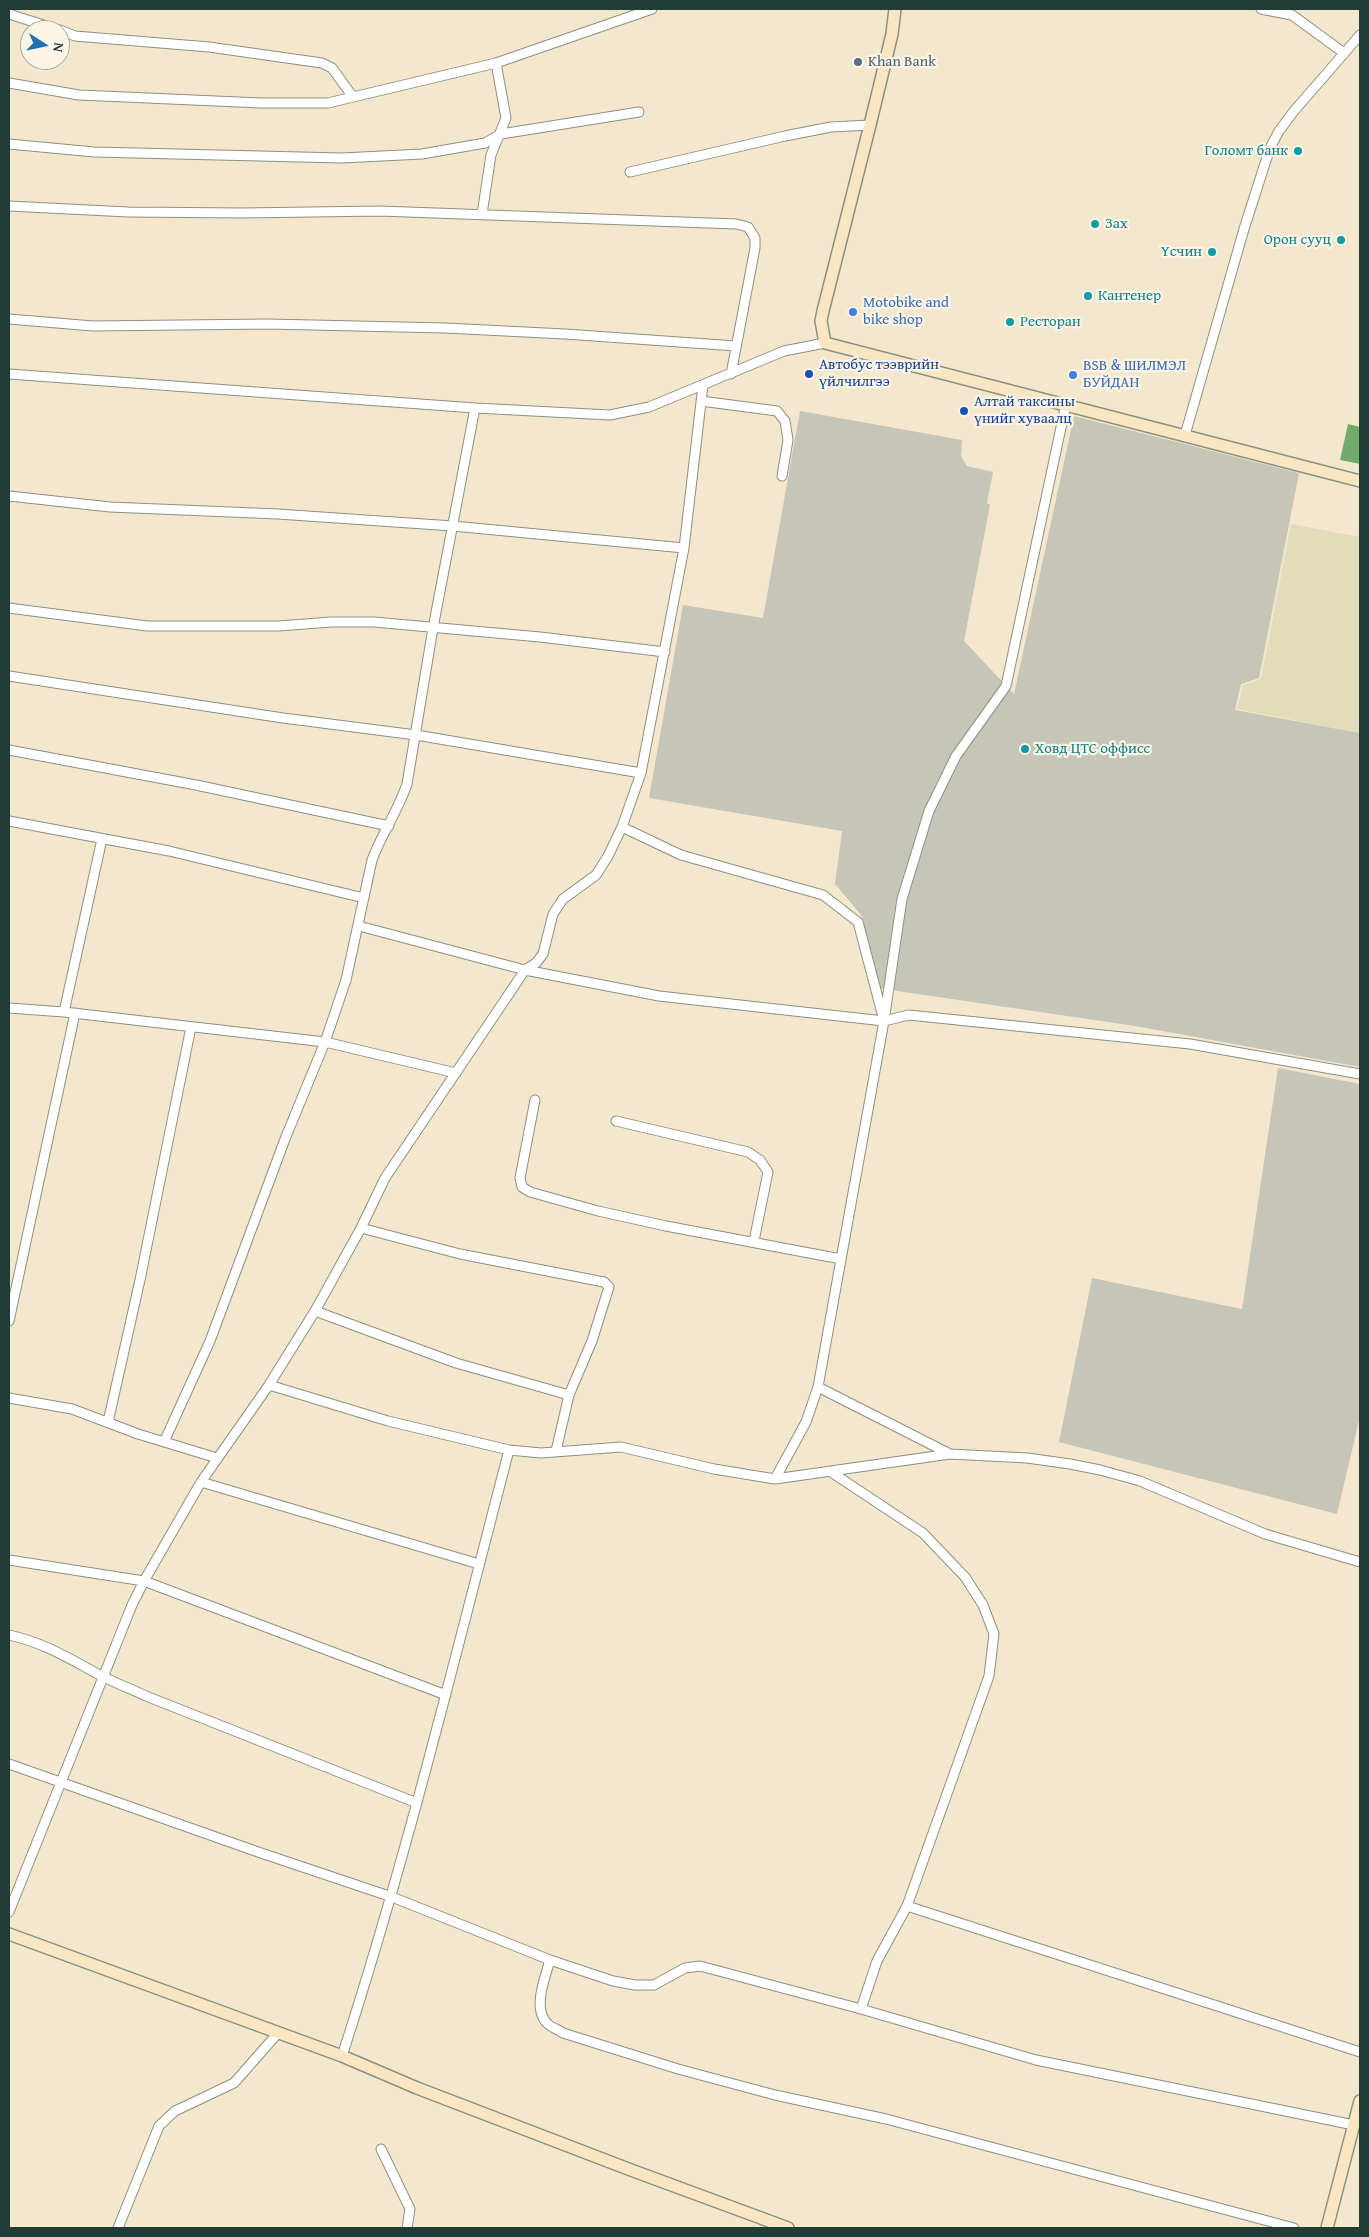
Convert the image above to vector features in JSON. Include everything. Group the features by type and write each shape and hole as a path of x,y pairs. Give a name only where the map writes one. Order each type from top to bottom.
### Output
{"main road":[{"path":"895,9 892,34 823,311 821,321 825,343 1360,481"},
{"path":"9,1934 342,2056 417,2088 556,2142 788,2228"},
{"path":"1327,2228 1360,2101"}],"street":[{"path":"9,83 79,95 251,103 328,103 496,63 652,9"},
{"path":"1260,9 1292,15 1344,53"},
{"path":"9,14 28,20"},
{"path":"70,34 76,36 209,47 322,63 332,68 353,97"},
{"path":"1185,435 1244,229 1270,148 1279,131 1294,111 1360,34"},
{"path":"482,214 491,155 506,118 496,63"},
{"path":"9,144 94,152 342,158 422,154 484,143 501,134 639,112"},
{"path":"630,172 785,136 831,127 870,125"},
{"path":"9,206 128,212 380,211 736,224 748,227 755,238 755,248 731,374"},
{"path":"9,319 93,326 268,324 445,328 736,346"},
{"path":"9,374 475,408 610,415 649,407 784,351 825,343"},
{"path":"9,1912 102,1677 144,1580 201,1482 269,1385 315,1312 361,1228 385,1178 525,970 536,963 543,954 553,914 563,898 596,875 608,856 622,827 641,773 684,548 703,385"},
{"path":"701,401 777,411 785,421 788,440 782,476"},
{"path":"775,1478 806,1422 818,1387 884,1021 902,899 929,812 956,756 1006,686 1066,404"},
{"path":"164,1442 210,1341 285,1139 325,1042 346,980 372,860 379,841 401,804 407,784 433,628 475,408"},
{"path":"9,496 110,507 453,526 684,548"},
{"path":"9,608 147,626 279,626 374,622 540,637 664,652"},
{"path":"9,676 273,716 416,735 641,773"},
{"path":"9,750 196,785 389,826"},
{"path":"9,821 169,851 364,898"},
{"path":"622,827 680,855 822,895 858,922 884,1021"},
{"path":"64,1012 102,839"},
{"path":"359,926 525,970 659,996 884,1021 908,1015 1190,1044 1360,1074"},
{"path":"9,1008 75,1013 325,1042 456,1073"},
{"path":"9,1321 75,1013"},
{"path":"108,1422 146,1252 191,1027"},
{"path":"535,1100 520,1178 522,1187 530,1192 598,1211 666,1226 754,1241 841,1259"},
{"path":"616,1121 726,1146 748,1152 760,1160 768,1172 754,1241"},
{"path":"361,1228 460,1254 604,1282 609,1287 592,1341 569,1395 556,1452"},
{"path":"315,1312 456,1363 569,1395"},
{"path":"269,1385 388,1421 509,1450 556,1452 621,1447 714,1469 775,1478 831,1472 950,1454 1027,1458 1100,1470 1165,1491 1265,1534 1360,1562"},
{"path":"818,1387 950,1454"},
{"path":"9,1398 72,1409 164,1442 217,1458"},
{"path":"342,2056 392,1897 509,1450"},
{"path":"831,1472 923,1533 965,1577 983,1606 994,1634 989,1676 907,1906 877,1961 861,2009"},
{"path":"201,1482 479,1564"},
{"path":"9,1560 144,1580 446,1695"},
{"path":"9,1635 31,1640 55,1649 102,1677 417,1803"},
{"path":"9,1764 392,1897 550,1960 613,1981 635,1985 654,1985 686,1968 700,1966 861,2009 1036,2060 1169,2089 1354,2125"},
{"path":"907,1906 1360,2052"},
{"path":"550,1960 540,2001 540,2011 548,2024 563,2033 730,2083 886,2119 1294,2228"},
{"path":"118,2228 159,2126 175,2111 234,2083 278,2033"},
{"path":"381,2149 410,2209 407,2228"}],"shaded area":[{"path":"800,411 962,440 961,456 967,466 993,472 987,503 990,505 964,641 1014,694 1074,416 1299,473 1259,678 1241,684 1235,710 1360,733 1360,1067 1135,1026 877,988 862,916 835,884 842,831 649,798 683,605 763,618"},
{"path":"1291,524 1360,537 1360,733 1237,709 1243,685 1261,679"},
{"path":"1278,1068 1360,1084 1360,1416 1337,1514 1059,1442 1092,1278 1242,1309"}],"green space":[{"path":"1348,424 1360,427 1360,464 1340,460"}],"place":[{"name":"Khan Bank","path":"858,62"},
{"name":"Голомт банк","path":"1298,151"},
{"name":"Зах","path":"1095,224"},
{"name":"Орон сууц","path":"1341,240"},
{"name":"Үсчин","path":"1212,252"},
{"name":"Кантенер","path":"1088,296"},
{"name":"Motobike and bike shop","path":"853,312"},
{"name":"Ресторан","path":"1010,322"},
{"name":"Автобус тээврийн үйлчилгээ","path":"809,374"},
{"name":"BSB & ШИЛМЭЛ БУЙДАН","path":"1073,375"},
{"name":"Алтай таксины үнийг хуваалц","path":"964,411"},
{"name":"Ховд ЦТС оффисс","path":"1025,749"}]}
